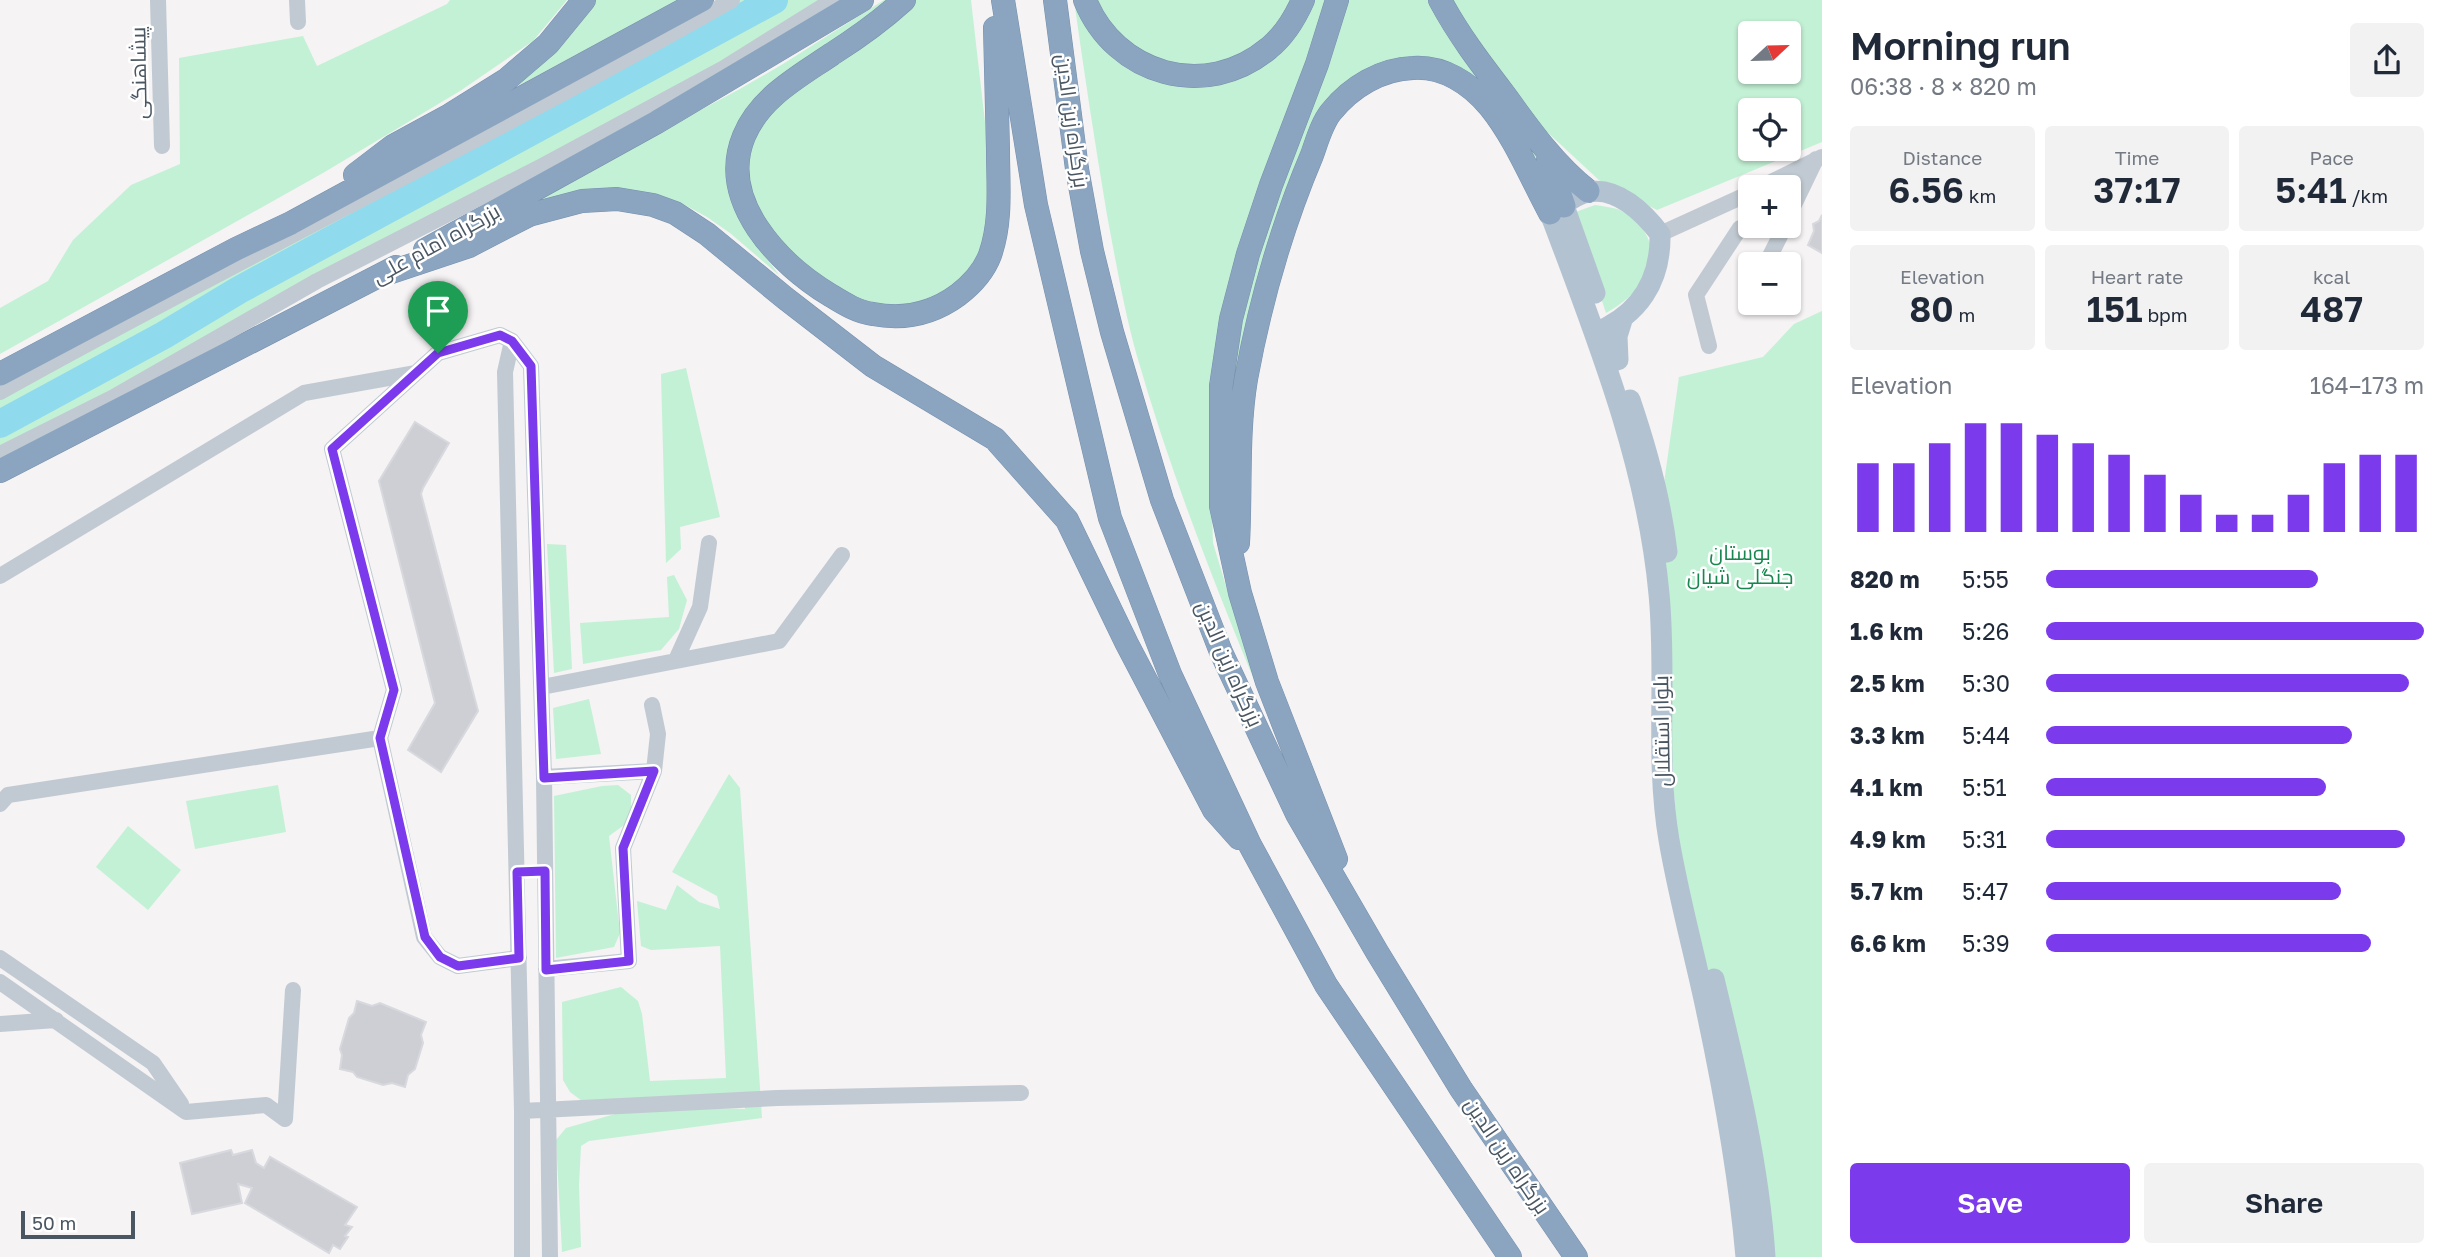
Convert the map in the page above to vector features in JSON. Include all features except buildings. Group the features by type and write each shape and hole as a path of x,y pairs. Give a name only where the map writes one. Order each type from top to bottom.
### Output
{"highway":[{"path":"291,223 393,146 506,80 548,44 584,0"},
{"path":"0,374 236,249 291,223 702,0"},
{"name":"بزرگراه امام علی","path":"0,471 385,274 657,122 862,0"},
{"path":"904,0 866,31 773,96 751,122 743,138 739,159 743,200 771,247 810,282 849,306 871,314 888,316 908,316 930,311 950,301 979,275 989,257 998,218 995,0"},
{"path":"1003,0 1036,205 1110,518 1170,674 1257,859 1326,985 1510,1257"},
{"name":"بزرگراه زین الدین","path":"1055,0 1077,169 1092,251 1112,332 1162,500 1221,652 1297,814 1364,929 1461,1089 1576,1257"},
{"path":"1085,0 1095,22 1108,38 1136,62 1164,72 1201,76 1236,68 1268,49 1284,32 1303,0"},
{"path":"1338,0 1271,185 1248,254 1231,319 1222,386 1222,506 1250,632 1364,929"},
{"path":"1440,0 1465,41 1544,149 1566,174 1588,191"},
{"path":"1236,571 1242,405 1246,380 1259,319 1295,194 1329,114 1347,94 1368,80 1397,68 1429,67 1465,82 1490,107 1557,210"},
{"path":"1544,149 1557,210"},
{"path":"385,274 469,246 529,215 582,201 617,199 653,205 675,213 707,234 873,366 995,439 1067,520 1127,644 1214,810 1257,859"}],"main road":[{"path":"1557,210 1588,191 1608,194 1633,205 1660,234 1661,254 1656,275 1643,298 1608,327"},
{"name":"بلوار استقلال","path":"1557,210 1608,327 1646,447 1663,520 1674,603 1676,805 1693,892 1739,1087 1757,1189 1765,1257"},
{"name":"بلوار استقلال","path":"1608,327 1650,532 1659,594 1661,731 1667,828 1724,1102 1746,1257"}],"street":[{"name":"پیشاهنگی","path":"158,0 162,146"},
{"path":"297,0 298,22"},
{"path":"0,393 226,269 491,132 732,0"},
{"path":"0,454 112,398 317,281 542,166 724,68 833,0"},
{"path":"1785,175 1819,158"},
{"path":"1801,192 1819,158"},
{"path":"1660,234 1738,198"},
{"path":"1709,346 1696,295 1738,231"},
{"path":"519,958 458,966 440,957 425,937 380,738 394,690 332,449 438,353 500,335 512,341 531,366 544,778 550,1257"},
{"path":"512,341 505,372 522,1111 522,1257"},
{"path":"0,576 303,393 416,373"},
{"path":"676,660 700,607 709,543"},
{"path":"542,687 779,641 842,555"},
{"path":"546,970 629,961 623,848 654,771 659,734 652,705"},
{"path":"3,795 380,738"},
{"path":"544,778 654,771"},
{"path":"517,872 545,871"},
{"path":"0,958 153,1063 186,1112"},
{"path":"0,982 186,1112 266,1105 285,1119 293,990"},
{"path":"55,1022 67,1004"},
{"path":"0,1024 55,1022"},
{"path":"522,1111 777,1098 1021,1093"}],"green space":[{"path":"450,0 567,0 533,41 460,91 323,173 0,354 0,308 48,281 73,240 131,185 180,164 179,58 303,36 317,66 447,4"},
{"path":"595,0 680,0 410,143 563,40"},
{"path":"738,0 826,0 705,72 0,449 0,397"},
{"path":"884,0 893,0 737,129 754,241 779,275 707,217 685,205 641,192 438,250 738,90"},
{"path":"911,0 971,0 990,193 985,249 949,293 912,308 866,305 802,267 756,209 746,175 755,132 782,98"},
{"path":"1074,0 1108,50 1226,79 1312,0 1330,0 1272,168 1210,454 1213,543 1244,646 1285,754 1186,507 1137,356 1107,215"},
{"path":"1092,0 1295,0 1273,34 1225,63 1172,66 1124,44"},
{"path":"1346,0 1435,0 1518,121 1558,193 1545,198 1507,120 1409,57 1378,65 1362,73 1337,93 1227,411 1241,309"},
{"path":"1449,0 1822,0 1822,142 1801,151 1801,98 1738,98 1738,161 1776,161 1657,210 1601,182 1516,103"},
{"path":"1595,205 1626,213 1642,227 1651,246 1651,266 1643,282 1629,297 1606,313 1573,213"},
{"name":"بوستان جنگلی شیان","path":"1822,311 1822,1257 1753,1257 1684,945 1657,532 1679,377 1763,357 1794,324"},
{"path":"686,368 720,517 680,527 681,549 666,563 661,374"},
{"path":"547,544 566,545 572,669 554,673"},
{"path":"674,575 687,600 679,629 661,650 583,664 580,623 669,617 667,577"},
{"path":"589,699 601,754 556,759 553,708"},
{"path":"729,774 740,788 762,1118 589,1141 581,1146 581,1247 562,1252 556,1140 566,1128 629,1110 695,1107 745,1109 742,1094 582,1101 570,1092 563,1080 562,1002 621,987 638,1001 650,1081 726,1078 720,946 651,950 641,946 637,901 666,910 677,885 699,902 720,909 717,896 672,872"},
{"path":"278,785 286,832 195,849 186,801"},
{"path":"618,785 631,795 631,820 609,836 620,933 614,947 556,958 554,796"},
{"path":"128,826 181,870 148,910 96,867"}],"waterway":[{"path":"0,424 164,335 239,290 774,0"}],"route":[{"path":"500,335 512,341 531,366 544,778 654,771 623,848 629,961 546,970 545,871 517,872 519,958 458,966 440,957 425,937 380,738 394,690 332,449 438,353 500,335"}]}
